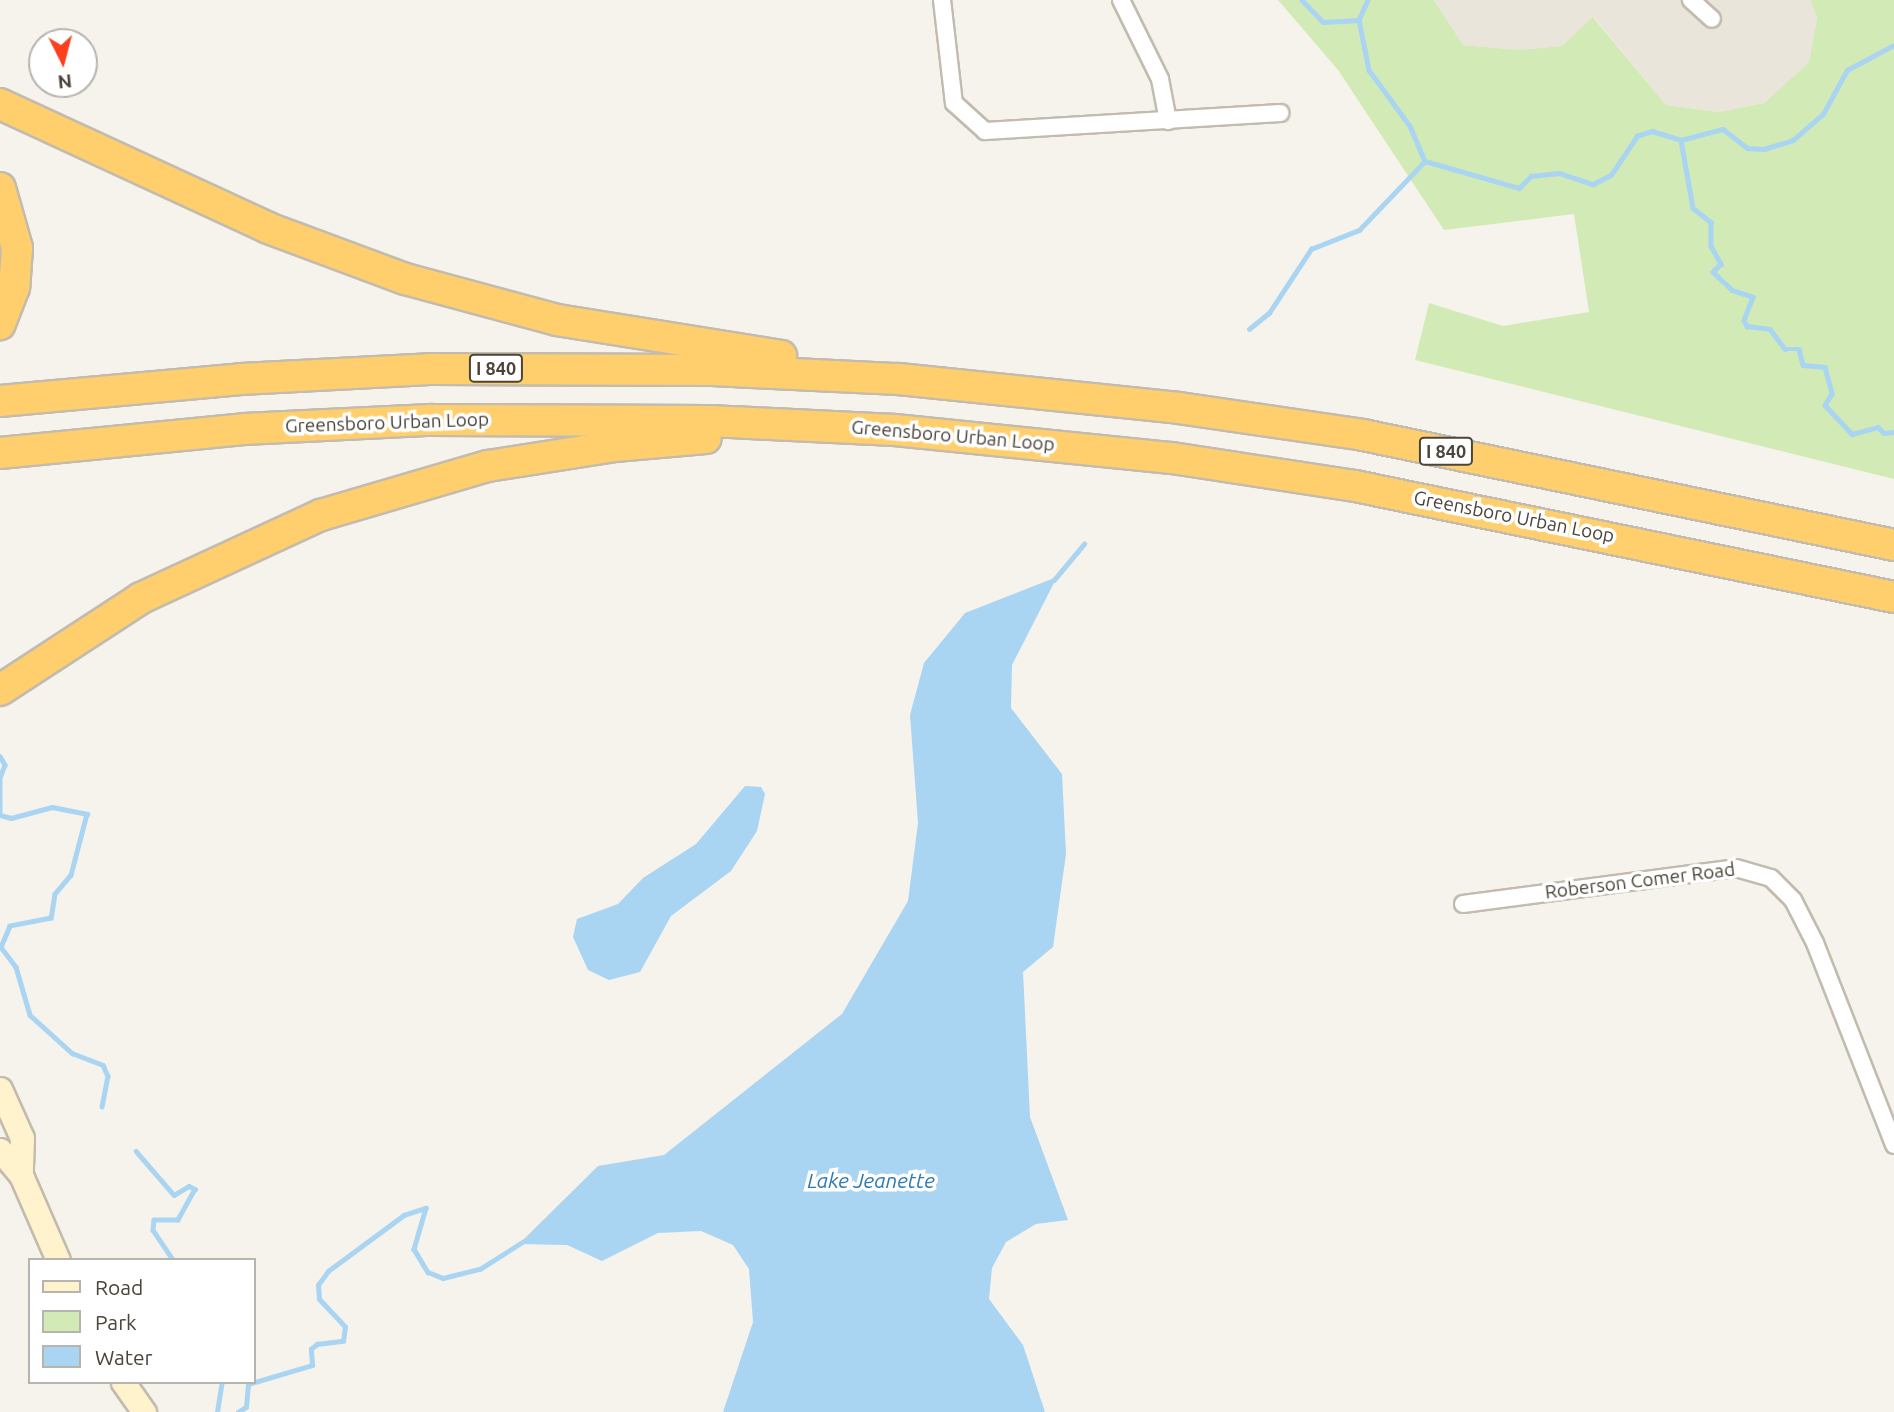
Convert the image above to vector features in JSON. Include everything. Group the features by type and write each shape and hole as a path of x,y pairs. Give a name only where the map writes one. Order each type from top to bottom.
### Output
{"highway":[{"path":"0,104 268,228 453,293 633,334 993,387"},
{"path":"0,188 17,248 14,287 0,324"},
{"name":"I 840","path":"0,401 241,379 524,368 806,373 993,387 1363,435 1894,545"},
{"name":"Greensboro Urban Loop","path":"0,453 244,429 431,420 710,421 895,430 1172,458 1355,486 1894,597"},
{"path":"0,690 101,622 181,576 270,535 404,488 488,466 615,446 895,430"}],"main road":[{"path":"0,1088 22,1138 21,1175"},
{"path":"0,1150 21,1175 57,1258"},
{"path":"124,1384 144,1412"}],"street":[{"path":"942,0 954,103 985,131 1280,113"},
{"path":"1121,0 1160,79 1168,121"},
{"path":"1691,0 1712,19"},
{"name":"Roberson Comer Road","path":"1463,904 1736,868 1771,878 1793,900 1815,943 1894,1145"}],"shaded area":[{"path":"1434,0 1810,0 1817,18 1809,62 1764,103 1719,112 1666,105 1594,17 1562,46 1518,50 1463,45"}],"green space":[{"path":"1278,0 1434,0 1463,45 1518,50 1562,46 1593,17 1666,105 1719,112 1764,103 1809,62 1817,18 1810,0 1894,0 1894,479 1415,360 1429,303 1503,326 1589,312 1574,214 1444,230 1338,70"}],"water":[{"name":"Lake Jeanette","path":"1057,577 1012,665 1011,708 1062,774 1066,854 1053,947 1023,972 1030,1117 1068,1220 1036,1224 1006,1242 992,1268 989,1299 1023,1345 1045,1412 723,1412 753,1322 749,1269 733,1245 701,1231 658,1233 602,1261 567,1245 519,1244 598,1166 664,1155 842,1014 908,901 918,823 910,715 924,663 965,613"},
{"path":"745,786 761,787 765,794 757,831 731,871 671,916 640,972 609,980 588,970 573,937 577,919 618,904 643,878 696,844"}],"waterway":[{"path":"1302,0 1323,22 1359,20"},
{"path":"1368,0 1359,20 1369,70 1410,126 1425,161 1519,188 1531,176 1559,173 1593,184 1611,175 1637,136 1652,131 1681,140 1723,129 1747,148 1764,149 1793,140 1823,114 1847,70 1894,45"},
{"path":"1681,140 1693,208 1711,222 1711,246 1721,264 1713,272 1732,290 1753,297 1744,320 1747,326 1770,329 1785,349 1799,349 1803,365 1825,367 1832,394 1825,405 1852,434 1878,427 1884,433 1894,432"},
{"path":"1249,329 1269,313 1311,249 1359,230 1425,161"},
{"path":"1054,580 1084,544"},
{"path":"0,756 5,765 0,778"},
{"path":"0,780 0,812"},
{"path":"0,815 11,818 52,807 87,814 71,875 55,894 51,918 10,926 1,947 16,967 30,1015 72,1053 103,1065 108,1076 102,1106"},
{"path":"136,1151 174,1195 189,1186 195,1189 178,1220 154,1220 153,1230 172,1258"},
{"path":"256,1382 312,1365 311,1349 317,1344 343,1341 345,1327 319,1299 318,1285 328,1271 404,1215 426,1208 414,1249 428,1272 443,1278 480,1269 524,1241"},
{"path":"217,1412 222,1384"},
{"path":"238,1412 246,1407 248,1384"}]}
